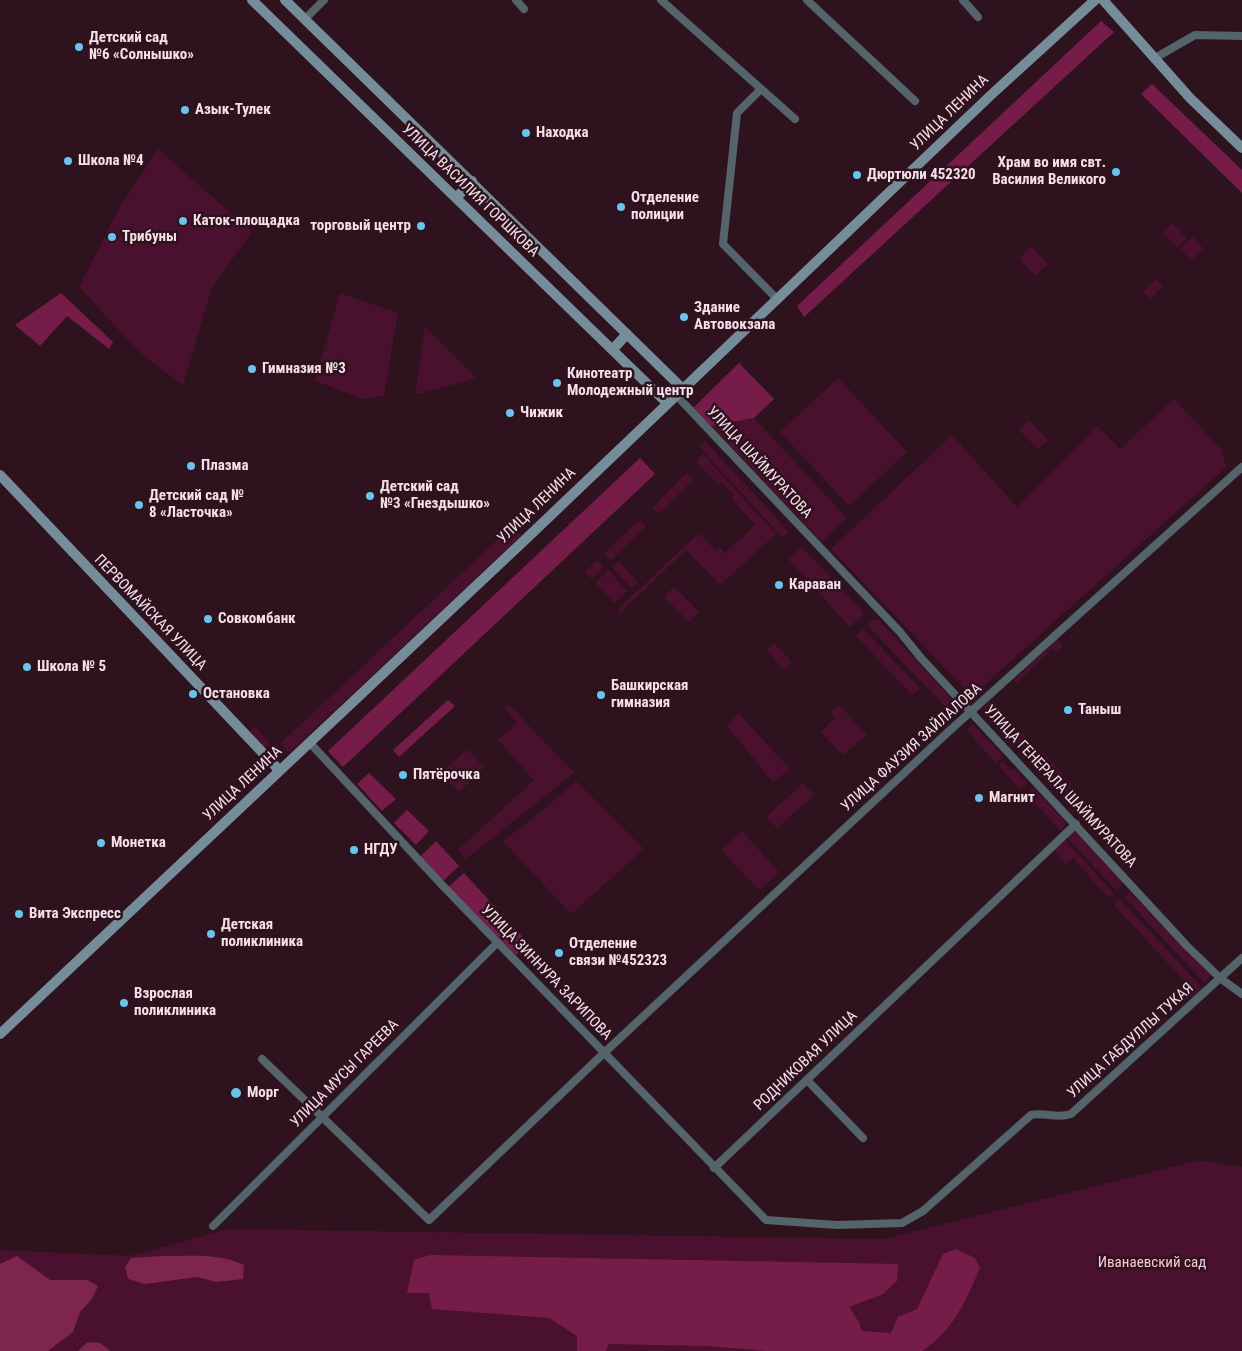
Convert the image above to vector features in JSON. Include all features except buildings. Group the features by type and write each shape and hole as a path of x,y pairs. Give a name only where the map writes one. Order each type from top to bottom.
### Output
{"main road":[{"name":"УЛИЦА ВАСИЛИЯ ГОРШКОВА","path":"252,0 667,403"},
{"name":"УЛИЦА ВАСИЛИЯ ГОРШКОВА","path":"285,0 627,334 679,392"},
{"name":"УЛИЦА ЛЕНИНА","path":"0,1034 778,300 991,95 1095,0"},
{"path":"1103,0 1190,98 1242,148"},
{"path":"456,198 472,182"},
{"path":"613,349 627,334"},
{"name":"ПЕРВОМАЙСКАЯ УЛИЦА","path":"0,475 279,770"}],"street":[{"path":"305,19 324,0"},
{"path":"516,0 524,9"},
{"path":"661,0 795,119"},
{"path":"807,0 915,101"},
{"path":"964,0 978,17"},
{"path":"1155,58 1195,35 1242,36"},
{"path":"761,89 737,113 723,244 778,300"},
{"name":"УЛИЦА ШАЙМУРАТОВА","path":"679,392 821,550"},
{"name":"УЛИЦА ФАУЗИЯ ЗАЙЛАЛОВА","path":"321,1118 429,1220 604,1053 971,712 1242,467"},
{"name":"УЛИЦА ГЕНЕРАЛА ШАЙМУРАТОВА","path":"821,550 900,632 971,712 1187,946 1220,978 1242,994"},
{"name":"УЛИЦА ЗИННУРА ЗАРИПОВА","path":"310,742 498,943 766,1220"},
{"name":"РОДНИКОВАЯ УЛИЦА","path":"714,1168 1076,824"},
{"name":"УЛИЦА МУСЫ ГАРЕЕВА","path":"212,1226 498,943"},
{"name":"УЛИЦА ГАБДУЛЛЫ ТУКАЯ","path":"766,1220 837,1225 902,1223 923,1211 1031,1115 1040,1113 1062,1118 1071,1114 1242,958"},
{"path":"262,1059 321,1118"},
{"path":"808,1080 863,1138"}],"green space":[{"path":"158,149 252,232 212,287 183,385 141,354 79,287 122,203"},
{"path":"1173,224 1187,238 1177,247 1163,233"},
{"path":"1193,237 1204,249 1191,260 1180,249"},
{"path":"1031,246 1048,264 1035,276 1019,259"},
{"path":"1156,279 1163,286 1150,299 1143,292"},
{"path":"340,293 398,313 384,396 364,399 315,381"},
{"path":"425,327 476,378 415,395"},
{"path":"838,378 907,452 849,506 780,432"},
{"path":"1174,399 1221,449 1226,467 972,696 831,549 952,435 1017,507 1097,426 1120,449"},
{"path":"754,418 847,518 822,542 711,426"},
{"path":"1029,420 1048,440 1038,449 1019,430"},
{"path":"705,441 789,532 782,537 699,447"},
{"path":"703,454 776,534 720,585 686,550 620,613 618,609 699,533 715,550 719,547 725,553 755,525 731,498 734,495 721,482 719,485 696,461"},
{"path":"687,473 693,480 659,514 652,508"},
{"path":"639,520 646,527 611,560 604,554"},
{"path":"512,526 521,536 289,753 281,743"},
{"path":"802,547 864,613 850,627 788,559"},
{"path":"597,560 604,567 592,579 585,572"},
{"path":"619,562 638,582 631,588 612,568"},
{"path":"609,570 627,591 614,603 595,583"},
{"path":"674,587 699,612 689,622 664,597"},
{"path":"874,619 879,620 959,707 958,712 954,716 867,625"},
{"path":"863,629 920,688 912,695 856,636"},
{"path":"1058,639 1063,646 1057,652 1053,648 1017,683 1014,680"},
{"path":"774,643 792,662 784,670 766,650"},
{"path":"992,700 1028,739 1021,746 1018,743 1014,747 984,715 983,708"},
{"path":"509,705 574,773 466,859 458,850 534,780 498,740 517,723 505,709"},
{"path":"839,705 867,735 843,755 821,732 835,718 831,713"},
{"path":"739,714 790,769 773,782 726,725"},
{"path":"973,724 1003,756 996,763 966,730"},
{"path":"254,726 270,743 264,749 248,732"},
{"path":"1038,747 1063,774 1060,777 1066,783 1069,781 1072,784 1065,793 1059,795 1026,758"},
{"path":"467,749 484,767 459,792 441,773"},
{"path":"1003,762 1011,770 1013,768 1027,783 1020,789 999,766"},
{"path":"576,781 644,849 571,914 503,841"},
{"path":"803,783 814,795 777,828 766,817"},
{"path":"1032,788 1066,823 1061,831 1026,794"},
{"path":"742,831 779,872 759,890 721,850"},
{"path":"1073,832 1076,832 1123,882 1117,891 1067,838"},
{"path":"1065,840 1114,894 1109,898 1073,858 1066,864 1053,850"},
{"path":"1130,892 1211,975 1205,983 1124,897"},
{"path":"1120,899 1202,988 1192,998 1186,991 1190,987 1114,905"},
{"name":"Иванаевский сад","path":"1199,1160 1242,1167 1242,1351 0,1351 0,1250 130,1256 229,1229 883,1239"}],"shaded area":[{"path":"1101,21 1114,32 804,317 797,306"},
{"path":"1152,84 1242,170 1242,193 1141,94"},
{"path":"61,293 113,342 109,349 67,316 40,346 15,325"},
{"path":"739,363 774,399 754,418 711,426 693,408"},
{"path":"640,458 655,474 343,767 328,751"},
{"path":"448,700 455,706 399,757 393,750"},
{"path":"369,773 396,799 382,811 357,784"},
{"path":"407,810 429,831 416,845 394,823"},
{"path":"436,841 459,866 443,881 420,857"},
{"path":"464,873 528,943 516,955 448,887"},
{"path":"956,1249 975,1258 980,1268 957,1314 942,1334 922,1351 767,1351 706,1346 609,1344 606,1351 577,1351 577,1336 549,1318 432,1309 429,1293 407,1293 414,1260 430,1255 898,1264 897,1281 883,1294 849,1307 860,1324 861,1331 891,1333 898,1317 917,1309 943,1254"},
{"path":"17,1256 50,1280 87,1280 98,1286 92,1299 80,1312 73,1332 48,1351 0,1351 0,1264"},
{"path":"204,1256 235,1261 244,1265 243,1279 216,1282 197,1277 145,1284 128,1279 125,1267 131,1258"},
{"path":"88,1342 100,1343 110,1351 78,1351"}],"place":[{"name":"Детский сад №6 «Солнышко»","path":"79,47"},
{"name":"Азык-Тулек","path":"185,110"},
{"name":"Находка","path":"526,133"},
{"name":"Школа №4","path":"68,161"},
{"name":"Храм во имя свт. Василия Великого","path":"1116,172"},
{"name":"Дюртюли 452320","path":"857,175"},
{"name":"Отделение полиции","path":"621,207"},
{"name":"Каток-площадка","path":"183,221"},
{"name":"торговый центр","path":"421,226"},
{"name":"Трибуны","path":"112,237"},
{"name":"Здание Автовокзала","path":"684,317"},
{"name":"Гимназия №3","path":"252,369"},
{"name":"Кинотеатр Молодежный центр","path":"557,383"},
{"name":"Чижик","path":"510,413"},
{"name":"Плазма","path":"191,466"},
{"name":"Детский сад №3 «Гнездышко»","path":"370,496"},
{"name":"Детский сад № 8 «Ласточка»","path":"139,505"},
{"name":"Караван","path":"779,585"},
{"name":"Совкомбанк","path":"208,619"},
{"name":"Школа № 5","path":"27,667"},
{"name":"Остановка","path":"193,694"},
{"name":"Башкирская гимназия","path":"601,695"},
{"name":"Таныш","path":"1068,710"},
{"name":"Пятёрочка","path":"403,775"},
{"name":"Магнит","path":"979,798"},
{"name":"Монетка","path":"101,843"},
{"name":"НГДУ","path":"354,850"},
{"name":"Вита Экспресс","path":"19,914"},
{"name":"Детская поликлиника","path":"211,934"},
{"name":"Отделение связи №452323","path":"559,953"},
{"name":"Взрослая поликлиника","path":"124,1003"},
{"name":"Морг","path":"236,1093"}]}
